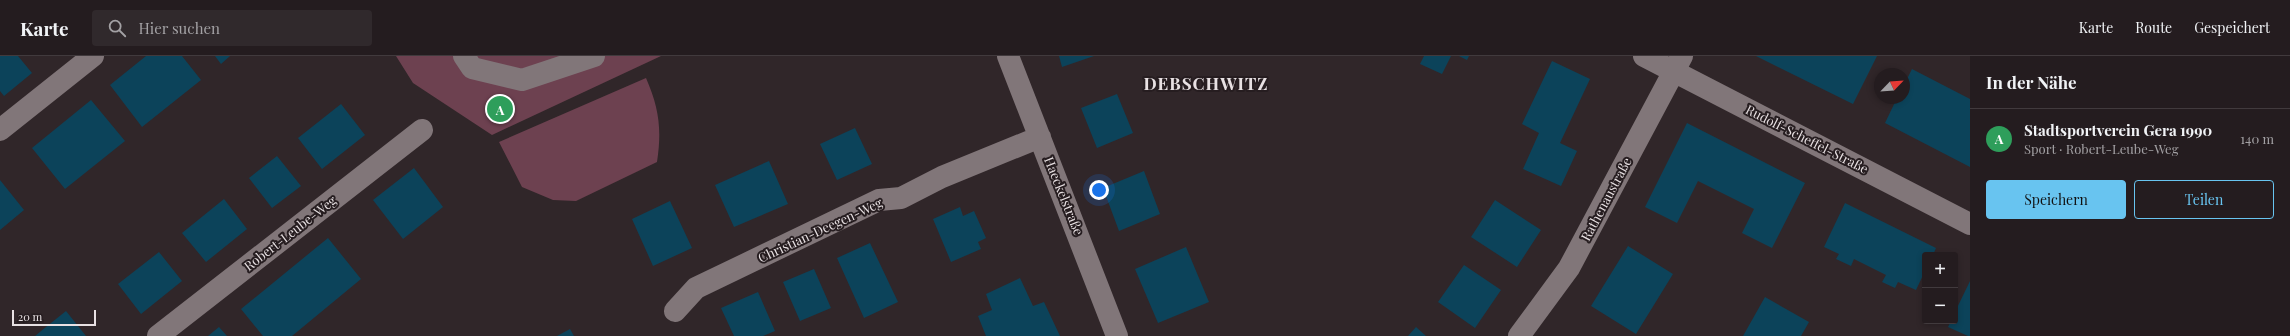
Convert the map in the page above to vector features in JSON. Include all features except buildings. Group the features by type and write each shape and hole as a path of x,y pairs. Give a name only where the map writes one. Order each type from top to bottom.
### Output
{"street":[{"path":"0,130 93,56"},
{"path":"464,56 472,68 522,80 594,56"},
{"name":"Haeckelstraße","path":"1008,56 1117,336"},
{"name":"Rudolf-Scheffel-Straße","path":"1644,56 1678,63 1970,224"},
{"name":"Rathenaustraße","path":"1519,336 1569,268 1678,63"},
{"name":"Robert-Leube-Weg","path":"158,336 422,130"},
{"name":"Christian-Deegen-Weg","path":"675,311 696,288 872,203 879,200 900,198 942,177 1040,137"}],"shaded area":[{"path":"396,56 661,56 492,135 413,83"},
{"path":"646,78 657,109 659,139 657,162 576,201 553,200 522,187 499,142"}],"place":[{"name":"Stadtsportverein Gera 1990","path":"500,109"}],"district":[{"name":"DEBSCHWITZ","path":"1206,84"}]}
